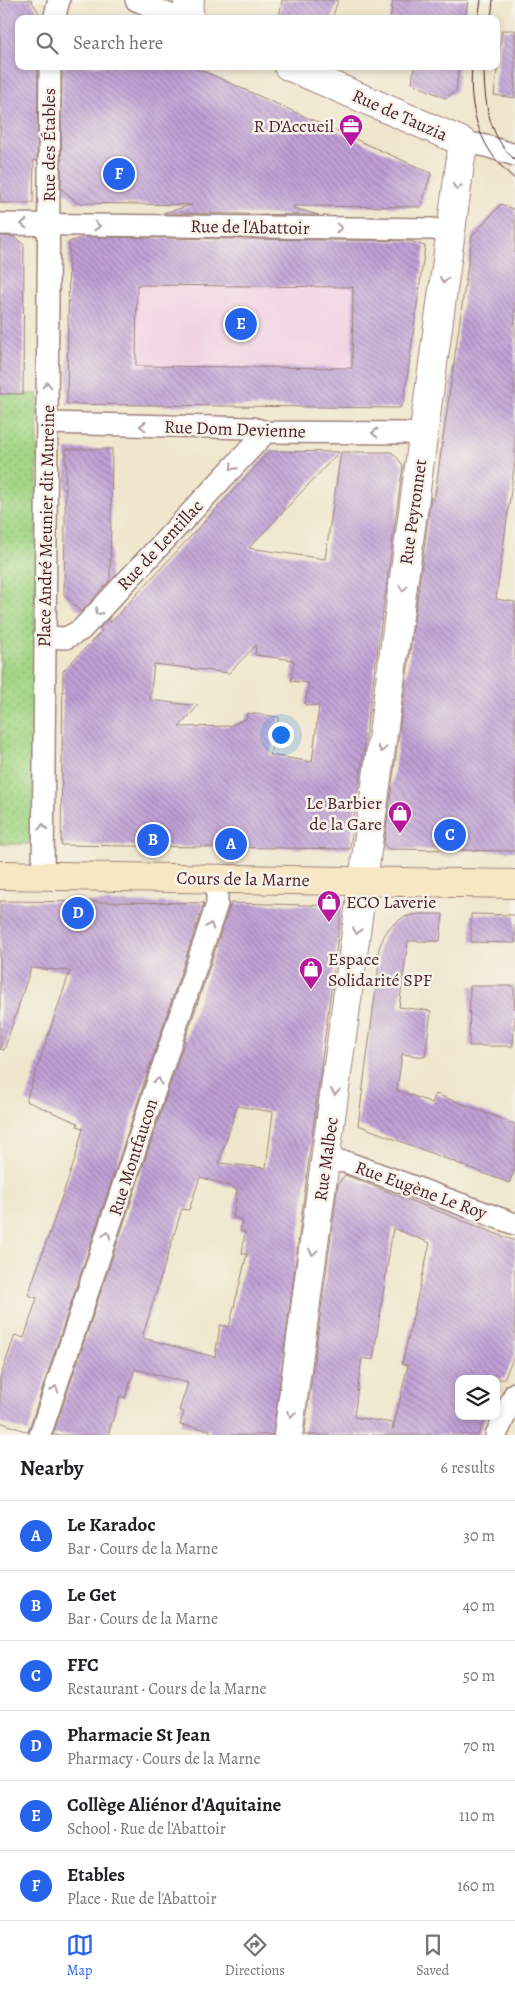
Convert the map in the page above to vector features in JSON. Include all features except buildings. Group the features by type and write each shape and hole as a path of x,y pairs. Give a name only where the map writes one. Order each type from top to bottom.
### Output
{"main road":[{"name":"Cours de la Marne","path":"0,875 515,884"}],"street":[{"path":"55,15 59,0"},
{"path":"136,0 170,15"},
{"path":"189,15 188,5 190,0"},
{"name":"Rue des Étables","path":"48,225 50,70"},
{"name":"Rue de Tauzia","path":"297,70 463,142 486,146 515,155"},
{"name":"Rue Peyronnet","path":"364,882 463,142"},
{"path":"0,224 48,225"},
{"name":"Rue de l'Abattoir","path":"48,225 432,229 451,232"},
{"name":"Place André Meunier dit Mureine","path":"43,876 48,225"},
{"name":"Rue Dom Devienne","path":"47,423 253,428 266,432 406,433 424,436"},
{"name":"Rue de Lentillac","path":"45,637 66,638 82,630 266,432"},
{"name":"Rue Montfaucon","path":"40,1435 218,904 217,878"},
{"name":"Rue Malbec","path":"288,1435 364,882"},
{"name":"Rue Eugène Le Roy","path":"325,1160 346,1162 515,1224"},
{"path":"496,1435 512,1406"}],"shaded area":[{"path":"76,240 421,245 424,251 404,401 398,408 70,403 67,398 69,247"}],"green space":[{"path":"0,394 38,394 32,844 0,844"}],"tram line":[{"path":"479,15 481,0"},
{"path":"491,15 493,0"},
{"path":"472,70 472,98 479,128 493,156 515,179"},
{"path":"484,70 485,92 493,129 506,151 515,160"}],"place":[{"name":"R D'Accueil","path":"351,147"},
{"name":"Etables","path":"119,174"},
{"name":"Collège Aliénor d'Aquitaine","path":"241,324"},
{"name":"Le Barbier de la Gare","path":"400,834"},
{"name":"FFC","path":"450,835"},
{"name":"Le Get","path":"153,840"},
{"name":"Le Karadoc","path":"231,844"},
{"name":"Pharmacie St Jean","path":"78,913"},
{"name":"ECO Laverie","path":"329,923"},
{"name":"Espace Solidarité SPF","path":"311,990"}]}
